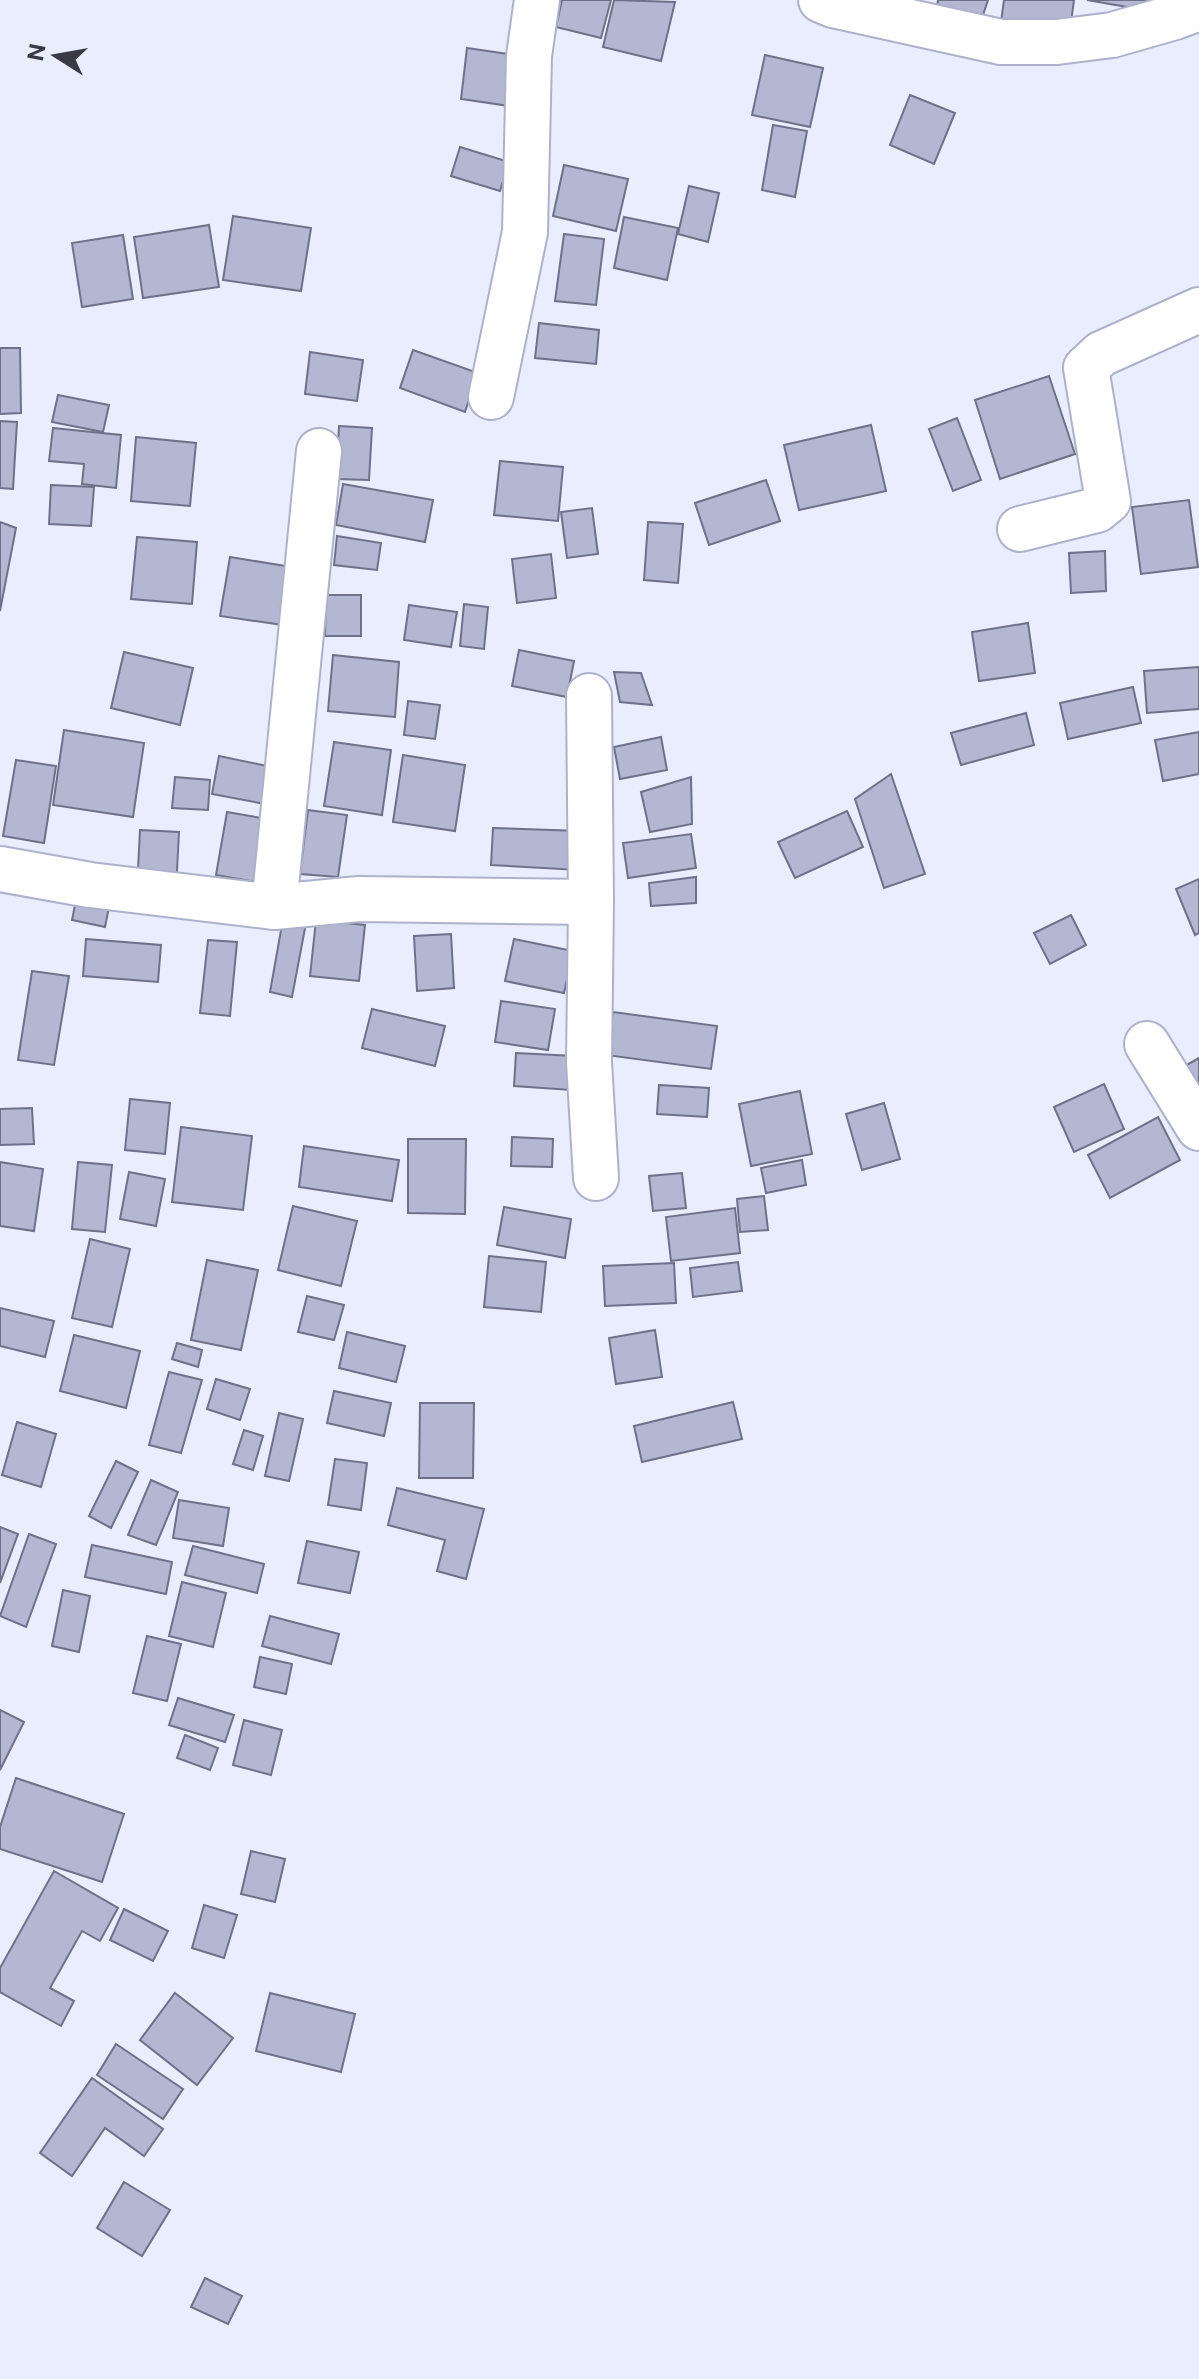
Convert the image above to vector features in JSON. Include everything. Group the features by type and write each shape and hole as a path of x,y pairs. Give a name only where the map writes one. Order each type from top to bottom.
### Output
{"street":[{"path":"491,397 525,232 529,56 537,0"},
{"path":"830,2 1001,42 1057,42 1112,35 1199,8"},
{"path":"1020,529 1097,510 1108,501 1086,368 1101,354 1199,310"},
{"path":"274,907 319,451"},
{"path":"589,696 589,1062 596,1178"},
{"path":"0,869 90,885 274,907 359,899 591,902"},
{"path":"1147,1044 1199,1128"}],"building":[{"path":"562,0 611,0 601,38 556,27"},
{"path":"614,0 675,2 661,61 603,47"},
{"path":"938,0 988,0 982,18 937,8"},
{"path":"1004,0 1074,0 1069,38 1000,29"},
{"path":"1087,0 1151,0 1150,11"},
{"path":"467,48 523,56 516,107 461,99"},
{"path":"765,55 823,68 810,127 752,115"},
{"path":"910,95 955,113 934,164 890,145"},
{"path":"773,125 807,131 795,197 762,190"},
{"path":"460,147 509,162 500,191 451,176"},
{"path":"564,165 628,179 616,231 553,216"},
{"path":"689,186 719,193 708,242 678,234"},
{"path":"233,216 311,228 301,291 223,280"},
{"path":"624,217 678,228 667,280 614,268"},
{"path":"209,225 219,287 143,298 134,237"},
{"path":"564,234 604,239 596,305 555,301"},
{"path":"123,235 133,299 82,307 72,243"},
{"path":"539,323 599,330 596,364 535,358"},
{"path":"0,348 20,348 21,413 0,414"},
{"path":"413,350 478,373 465,412 400,388"},
{"path":"310,352 363,360 357,401 305,394"},
{"path":"1049,376 1075,454 1000,479 975,400"},
{"path":"58,395 109,405 103,432 52,422"},
{"path":"957,418 981,480 953,491 929,429"},
{"path":"0,421 17,422 13,489 0,488"},
{"path":"871,425 886,491 799,510 784,445"},
{"path":"339,426 372,428 369,480 336,479"},
{"path":"53,428 121,435 116,488 82,484 84,464 49,461"},
{"path":"136,437 196,443 190,506 131,501"},
{"path":"500,461 563,467 558,521 494,515"},
{"path":"766,480 780,521 709,545 695,503"},
{"path":"343,484 433,500 425,542 336,525"},
{"path":"51,485 94,487 91,526 49,524"},
{"path":"1189,500 1198,567 1141,574 1132,507"},
{"path":"592,508 598,554 567,558 561,512"},
{"path":"0,522 16,528 0,611"},
{"path":"648,522 683,524 678,583 644,580"},
{"path":"337,536 381,543 377,570 334,565"},
{"path":"137,537 197,542 192,604 131,599"},
{"path":"1105,551 1106,591 1071,593 1069,553"},
{"path":"551,554 556,598 517,603 512,559"},
{"path":"230,557 292,567 283,625 220,616"},
{"path":"326,595 361,595 361,636 325,636"},
{"path":"464,604 488,607 484,649 460,646"},
{"path":"409,605 457,612 451,647 404,640"},
{"path":"1028,623 1035,673 979,681 972,632"},
{"path":"519,650 574,661 567,697 512,686"},
{"path":"124,652 193,668 180,725 111,708"},
{"path":"333,655 399,662 395,717 328,711"},
{"path":"1199,667 1199,709 1147,713 1144,671"},
{"path":"614,672 641,673 652,705 620,702"},
{"path":"1133,687 1141,723 1068,739 1060,703"},
{"path":"408,701 440,705 435,739 404,735"},
{"path":"1026,713 1034,745 961,765 951,733"},
{"path":"64,730 144,743 133,817 53,805"},
{"path":"1199,732 1199,774 1163,781 1155,740"},
{"path":"661,737 667,770 620,779 614,747"},
{"path":"334,742 391,750 382,815 324,806"},
{"path":"403,755 465,765 455,831 393,822"},
{"path":"219,756 277,768 270,805 212,794"},
{"path":"16,760 56,766 44,843 3,836"},
{"path":"891,774 925,874 884,888 855,799"},
{"path":"175,777 210,780 208,810 172,808"},
{"path":"691,777 692,824 650,832 641,792"},
{"path":"308,810 347,815 338,877 300,874"},
{"path":"847,811 863,847 795,878 778,842"},
{"path":"227,812 273,820 261,883 216,875"},
{"path":"493,828 580,831 578,870 491,865"},
{"path":"140,830 179,832 176,890 137,889"},
{"path":"691,834 696,868 628,878 623,843"},
{"path":"696,877 696,903 651,906 649,883"},
{"path":"1199,879 1199,933 1195,935 1176,889"},
{"path":"78,890 111,897 105,927 72,920"},
{"path":"1071,915 1086,945 1050,964 1034,933"},
{"path":"283,919 306,923 292,997 270,992"},
{"path":"316,920 365,925 359,981 310,976"},
{"path":"451,934 454,988 417,991 414,936"},
{"path":"86,939 161,945 158,982 83,976"},
{"path":"514,939 573,951 564,993 505,981"},
{"path":"208,940 237,942 230,1016 200,1013"},
{"path":"32,971 69,976 54,1065 18,1060"},
{"path":"501,1001 555,1009 548,1050 495,1042"},
{"path":"372,1009 445,1026 435,1066 362,1048"},
{"path":"613,1012 717,1026 711,1069 606,1055"},
{"path":"516,1053 574,1056 571,1090 514,1086"},
{"path":"1199,1058 1199,1111 1178,1070"},
{"path":"1104,1084 1124,1129 1074,1152 1054,1107"},
{"path":"659,1085 709,1088 707,1117 657,1114"},
{"path":"800,1091 812,1154 751,1166 739,1104"},
{"path":"130,1099 170,1103 165,1154 125,1150"},
{"path":"884,1103 900,1159 862,1170 846,1114"},
{"path":"32,1108 34,1144 0,1145 0,1109"},
{"path":"1158,1117 1180,1160 1110,1198 1088,1155"},
{"path":"181,1127 252,1136 243,1210 172,1202"},
{"path":"512,1137 553,1139 552,1167 511,1166"},
{"path":"408,1139 466,1139 465,1214 408,1213"},
{"path":"304,1146 399,1160 392,1201 299,1187"},
{"path":"802,1160 806,1185 766,1193 761,1168"},
{"path":"0,1162 43,1169 34,1231 0,1226"},
{"path":"78,1162 112,1165 105,1232 72,1229"},
{"path":"129,1172 165,1179 156,1226 120,1219"},
{"path":"682,1173 686,1208 653,1211 649,1176"},
{"path":"764,1196 768,1230 740,1232 737,1199"},
{"path":"293,1206 357,1221 341,1286 278,1270"},
{"path":"504,1207 571,1219 565,1258 497,1245"},
{"path":"735,1208 740,1253 671,1261 666,1217"},
{"path":"90,1239 130,1249 112,1327 72,1318"},
{"path":"489,1256 546,1262 541,1312 484,1307"},
{"path":"207,1260 258,1270 241,1350 191,1340"},
{"path":"738,1262 742,1291 693,1297 690,1268"},
{"path":"674,1263 676,1303 605,1306 603,1266"},
{"path":"307,1296 344,1305 334,1340 298,1332"},
{"path":"0,1308 54,1321 45,1357 0,1346"},
{"path":"655,1330 662,1377 616,1384 609,1338"},
{"path":"347,1332 405,1346 396,1382 339,1368"},
{"path":"74,1335 140,1351 126,1408 60,1391"},
{"path":"177,1343 202,1350 198,1367 172,1359"},
{"path":"169,1372 202,1380 181,1453 149,1445"},
{"path":"216,1379 250,1389 240,1420 207,1409"},
{"path":"334,1391 391,1403 384,1436 327,1423"},
{"path":"733,1402 742,1439 642,1462 634,1426"},
{"path":"420,1403 474,1403 473,1478 419,1478"},
{"path":"279,1413 303,1419 289,1481 265,1476"},
{"path":"17,1422 56,1434 41,1487 2,1475"},
{"path":"244,1430 263,1436 253,1470 233,1464"},
{"path":"335,1459 367,1463 361,1510 328,1505"},
{"path":"116,1461 138,1472 111,1528 89,1516"},
{"path":"151,1480 178,1492 156,1545 128,1535"},
{"path":"397,1488 484,1509 466,1579 437,1571 445,1540 388,1525"},
{"path":"179,1500 229,1508 223,1546 173,1538"},
{"path":"0,1527 18,1534 0,1583"},
{"path":"29,1534 56,1544 26,1627 0,1616"},
{"path":"307,1541 359,1552 350,1593 298,1583"},
{"path":"92,1545 172,1562 166,1594 85,1577"},
{"path":"193,1546 264,1564 257,1593 185,1575"},
{"path":"182,1582 226,1593 213,1647 169,1636"},
{"path":"63,1590 90,1596 79,1652 52,1646"},
{"path":"270,1616 339,1634 331,1664 262,1646"},
{"path":"147,1636 181,1644 167,1701 133,1693"},
{"path":"260,1657 292,1664 286,1694 254,1687"},
{"path":"178,1698 234,1715 225,1742 169,1725"},
{"path":"0,1710 24,1722 0,1770"},
{"path":"244,1720 282,1730 271,1775 233,1765"},
{"path":"185,1735 218,1748 210,1770 177,1758"},
{"path":"16,1778 124,1814 102,1882 0,1849 0,1827"},
{"path":"251,1851 285,1859 275,1902 241,1894"},
{"path":"54,1871 118,1908 100,1941 82,1931 50,1988 74,2001 61,2026 0,1992 0,1968"},
{"path":"204,1905 237,1915 224,1958 192,1948"},
{"path":"124,1909 168,1931 153,1961 110,1940"},
{"path":"175,1993 233,2038 197,2085 140,2040"},
{"path":"270,1993 355,2014 341,2072 256,2051"},
{"path":"116,2044 183,2089 163,2119 97,2075"},
{"path":"92,2078 163,2129 144,2156 105,2128 72,2176 40,2153"},
{"path":"124,2182 170,2210 142,2256 97,2228"},
{"path":"205,2278 242,2296 228,2324 191,2307"}]}
